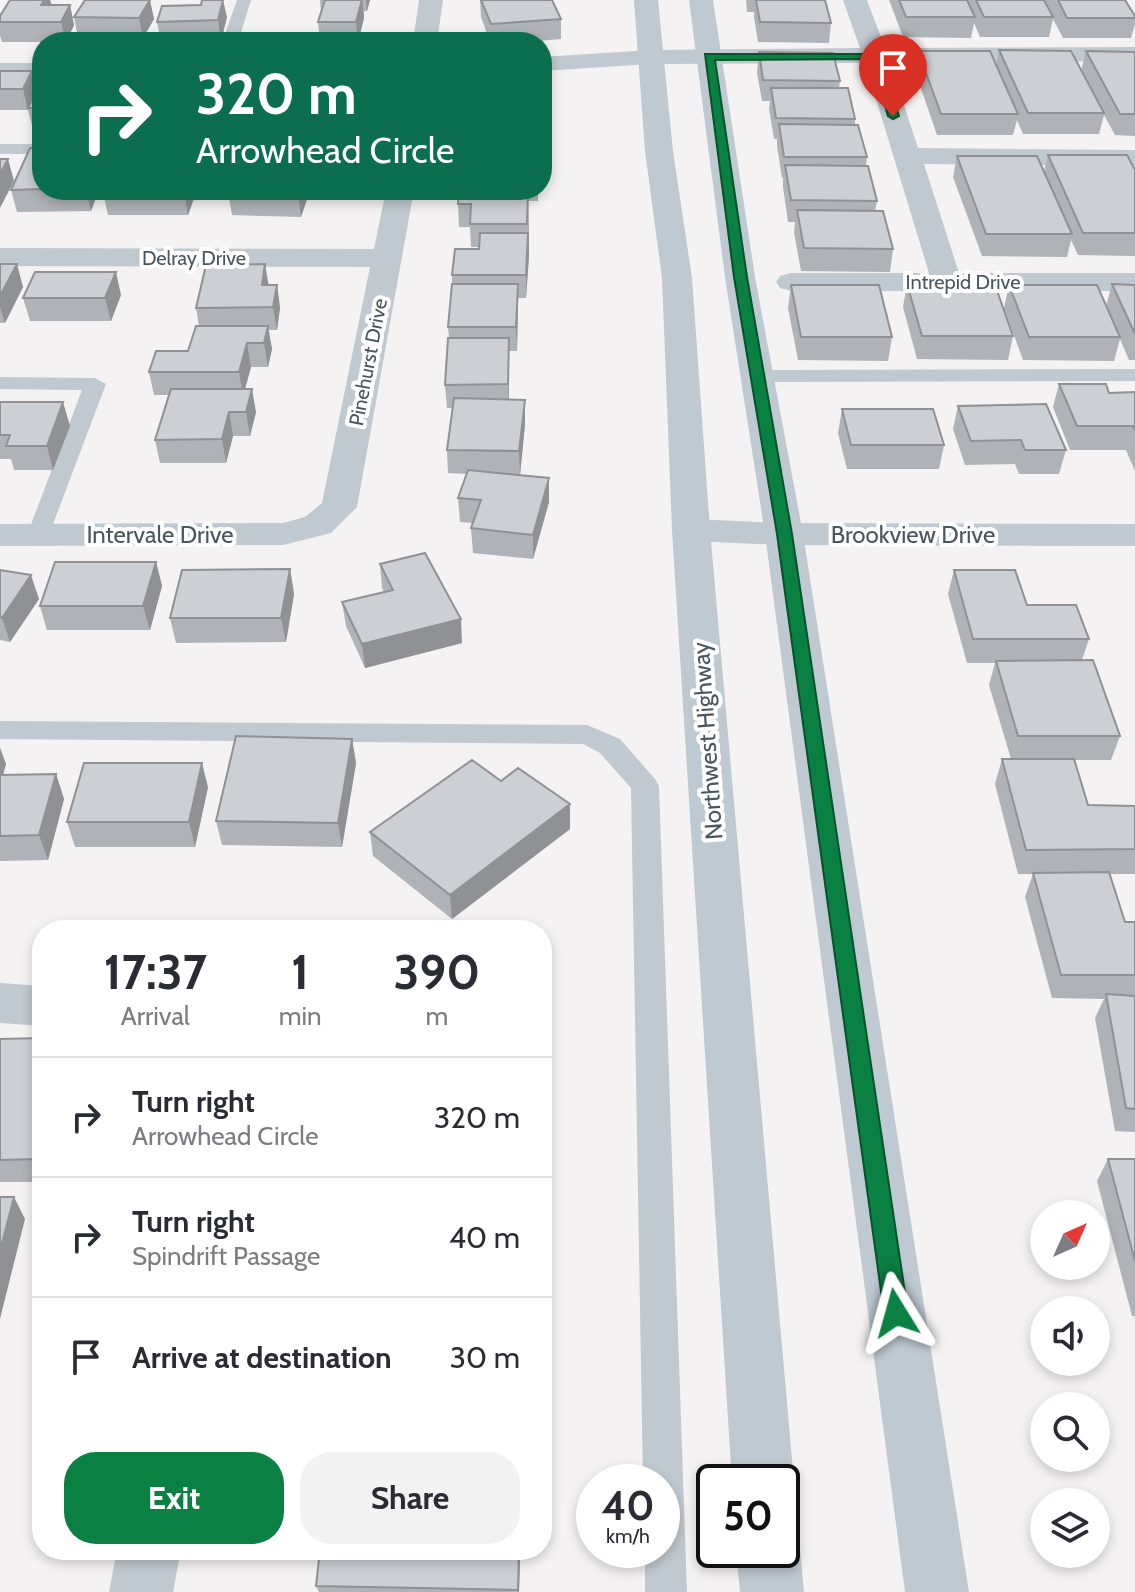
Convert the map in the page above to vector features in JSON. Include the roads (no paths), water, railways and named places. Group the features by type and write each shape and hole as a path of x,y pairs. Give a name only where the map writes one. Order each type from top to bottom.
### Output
{"main road":[{"name":"Northwest Highway","path":"646,0 677,278 691,530 762,1464"},
{"path":"701,0 757,376 784,534 937,1592"},
{"path":"770,1568 772,1592"}],"street":[{"path":"426,32 431,0"},
{"path":"855,0 876,56 905,156 947,281"},
{"path":"552,63 651,57 1135,54"},
{"path":"0,70 32,70"},
{"path":"905,156 1135,158"},
{"name":"Pinehurst Drive","path":"318,525 339,507 398,200"},
{"name":"Delray Drive","path":"0,257 389,258"},
{"name":"Intrepid Drive","path":"791,282 1135,282"},
{"name":"Intervale Drive","path":"0,535 283,534 318,525"},
{"name":"Brookview Drive","path":"691,530 784,534 1135,535"},
{"path":"0,1003 32,1005"},
{"path":"141,1592 147,1560"}],"lane":[{"path":"233,32 244,0"},
{"path":"0,149 32,149"},
{"path":"757,376 1135,375"},
{"path":"0,383 95,384 39,535"},
{"path":"0,730 587,735 610,746 645,786 666,1592"}]}
